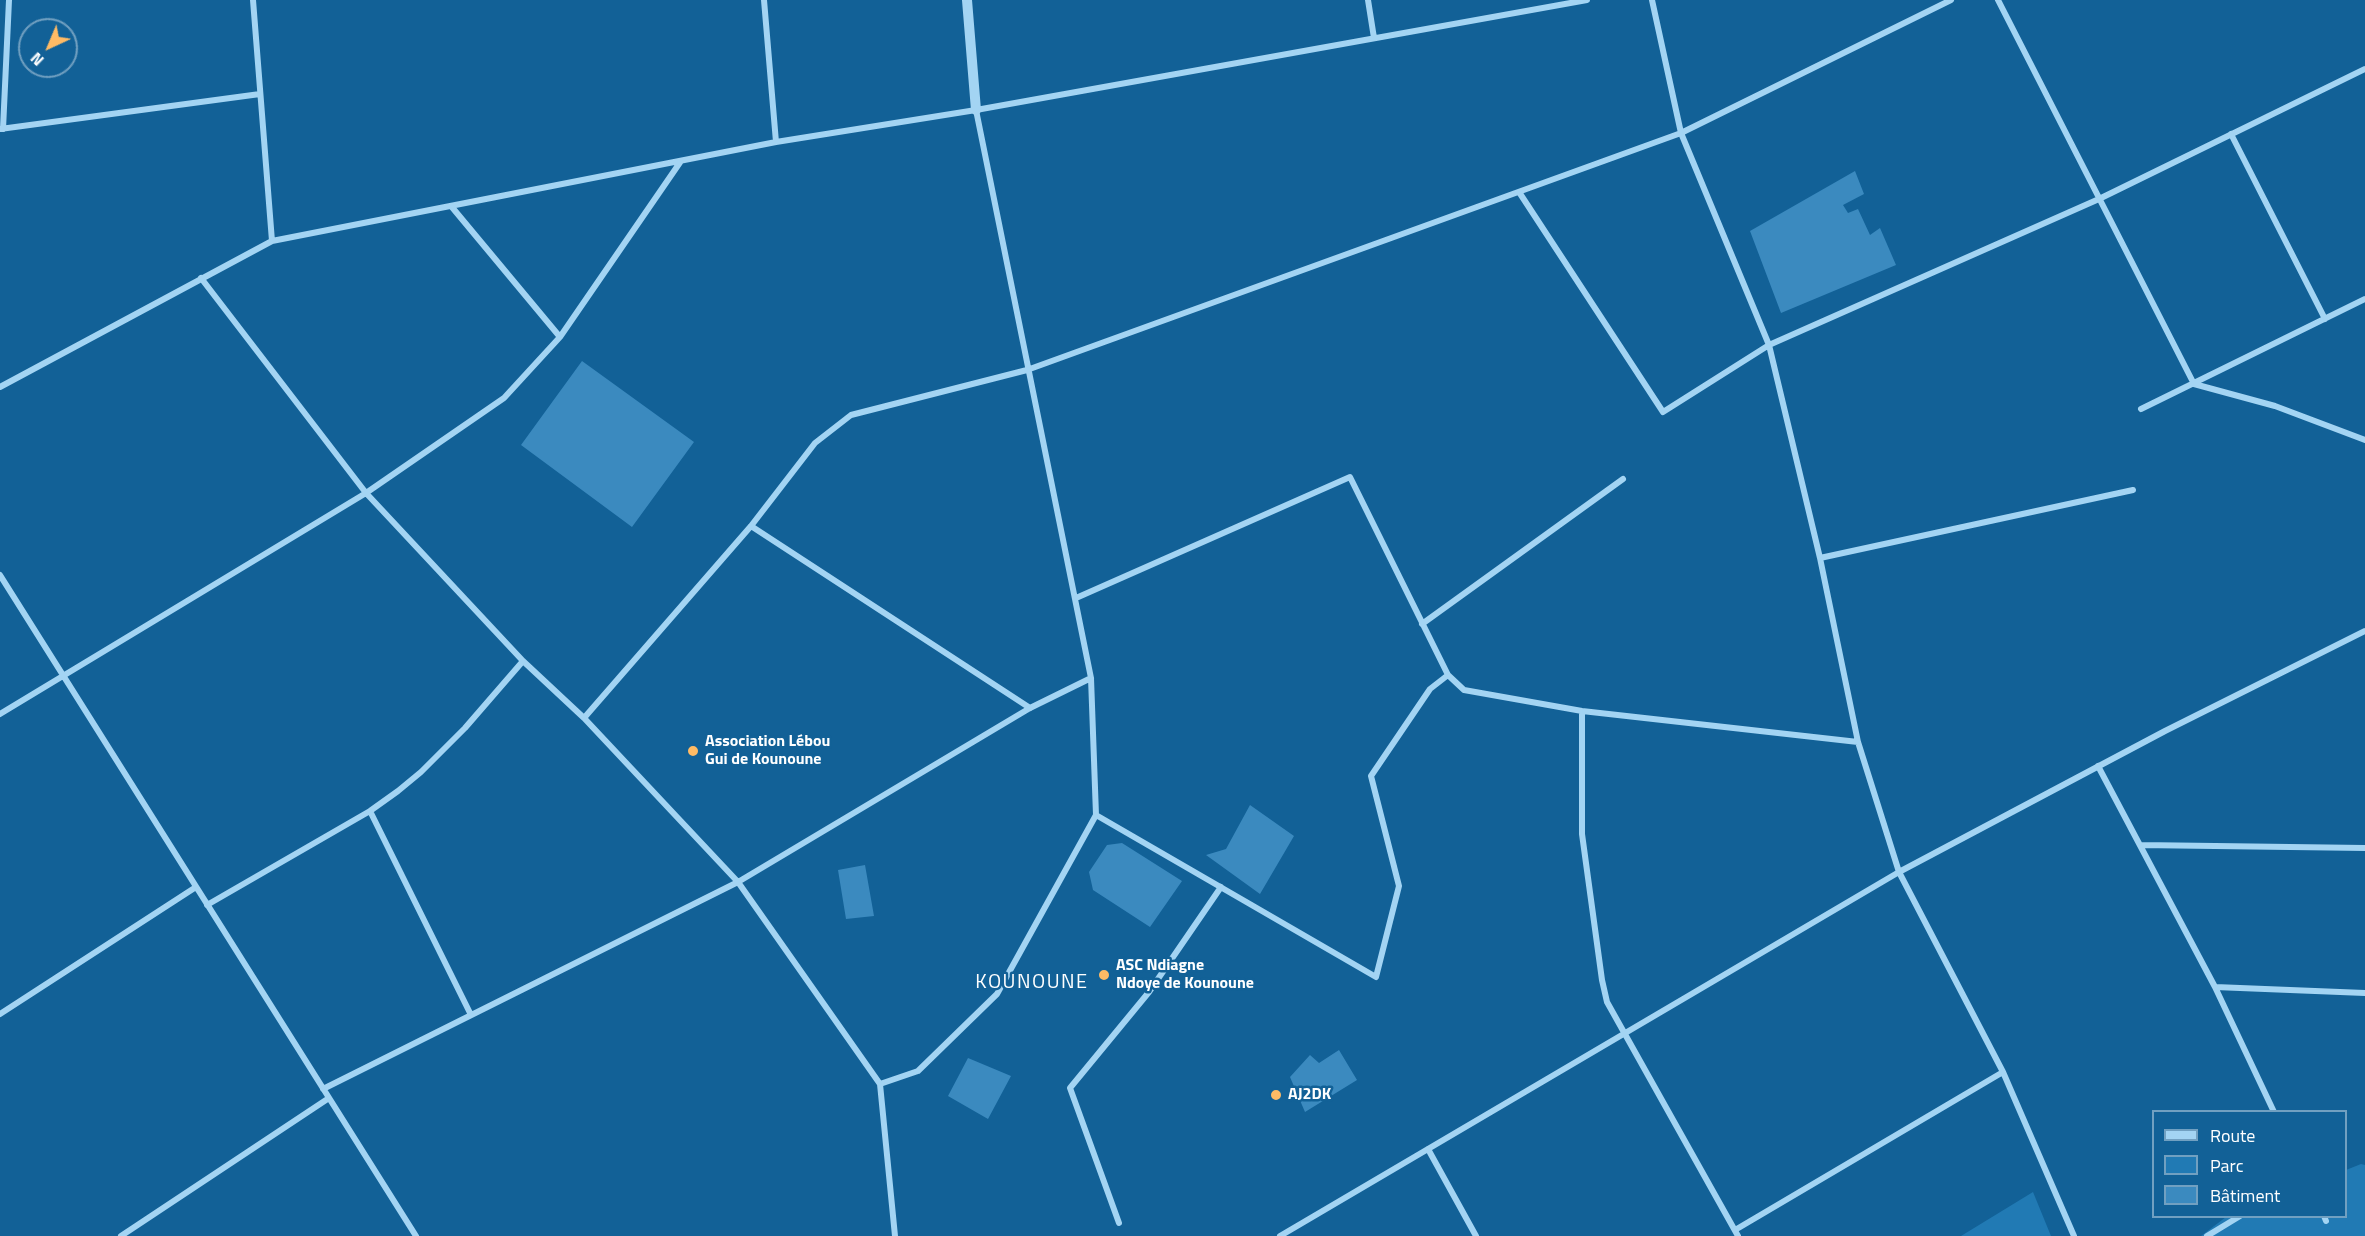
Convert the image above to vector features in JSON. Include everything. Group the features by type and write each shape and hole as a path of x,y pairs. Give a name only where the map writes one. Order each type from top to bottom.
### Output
{"street":[{"path":"9,0 2,129 260,93"},
{"path":"253,0 272,241"},
{"path":"764,0 776,142"},
{"path":"880,1084 918,1071 998,994 1096,815 1091,678 976,110 967,0"},
{"path":"1368,0 1374,38"},
{"path":"0,387 272,241 776,142 976,110 1587,0"},
{"path":"1653,0 1681,133 1769,345 1820,558 1858,742 1899,872 2003,1072 2074,1236"},
{"path":"584,718 751,526 815,443 851,415 1027,370 1681,133 1950,0"},
{"path":"1998,0 2194,384 2275,406 2365,440"},
{"path":"1519,192 1663,412 1769,345 2099,199 2365,69"},
{"path":"2231,134 2325,319"},
{"path":"0,714 366,493 504,398 560,337 681,160"},
{"path":"451,206 560,337"},
{"path":"201,278 366,493 523,661 584,718 738,882 880,1084 895,1236"},
{"path":"2141,409 2365,299"},
{"path":"1076,598 1350,477 1448,675 1464,690 1582,711 1858,742"},
{"path":"1422,624 1623,479"},
{"path":"1820,558 2133,490"},
{"path":"751,526 1030,708"},
{"path":"0,575 416,1236"},
{"path":"1280,1236 1899,872 2098,766 2365,631"},
{"path":"207,905 370,811 421,772 465,728 523,661"},
{"path":"1096,815 1376,977 1399,886 1371,777 1430,689 1448,675"},
{"path":"323,1089 738,882 1030,708 1091,678"},
{"path":"1582,711 1582,834 1607,1002 1737,1233 2003,1072"},
{"path":"2098,766 2215,987 2273,1110"},
{"path":"370,811 471,1015"},
{"path":"2140,845 2365,848"},
{"path":"0,1014 196,887"},
{"path":"1119,1223 1070,1088 1149,992 1221,887"},
{"path":"2215,987 2365,993"},
{"path":"121,1236 329,1098"},
{"path":"1428,1149 1476,1236"},
{"path":"2207,1236 2237,1218"}],"green space":[{"path":"2361,1164 2365,1165 2365,1236 2201,1236 2225,1218 2347,1218 2347,1170"},
{"path":"2033,1192 2051,1236 1961,1236"}],"building":[{"path":"1855,171 1864,194 1843,205 1848,213 1858,209 1870,235 1880,228 1896,265 1781,313 1750,231"},
{"path":"582,361 694,442 632,527 521,445"},
{"path":"1250,805 1294,836 1260,894 1206,855 1226,849"},
{"path":"1122,843 1182,881 1150,927 1093,890 1089,872 1107,845"},
{"path":"865,865 874,916 846,919 838,870"},
{"path":"1339,1050 1357,1080 1305,1112 1290,1077 1310,1055 1319,1063"},
{"path":"968,1058 1011,1076 988,1119 948,1096"}],"place":[{"name":"Association Lébou Gui de Kounoune","path":"693,751"},
{"name":"ASC Ndiagne Ndoye de Kounoune","path":"1104,975"},
{"name":"AJ2DK","path":"1276,1095"}],"district":[{"name":"KOUNOUNE","path":"1032,983"}]}
